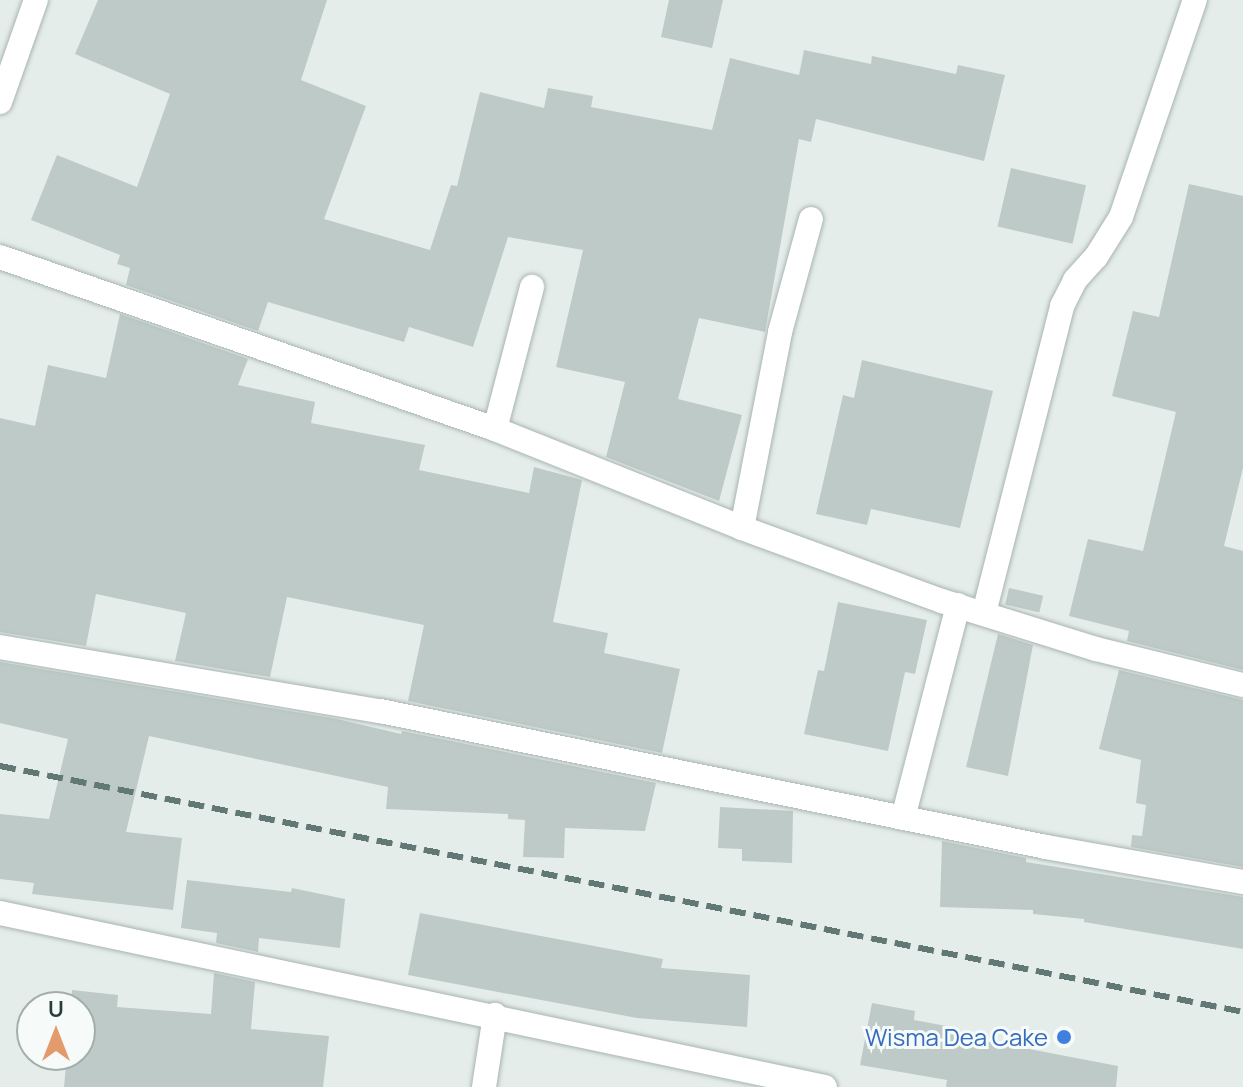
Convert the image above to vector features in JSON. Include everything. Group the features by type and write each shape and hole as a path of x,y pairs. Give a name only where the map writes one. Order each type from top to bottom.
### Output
{"street":[{"path":"0,102 36,0"},
{"path":"984,613 1062,306 1075,280 1096,257 1121,217 1195,0"},
{"path":"742,528 780,332 811,219"},
{"path":"0,257 495,429 742,528 958,605 1096,649 1243,685"},
{"path":"495,429 532,287"},
{"path":"903,818 958,605"},
{"path":"0,647 380,711 903,818 1243,882"},
{"path":"0,913 825,1087"},
{"path":"484,1087 495,1015"}],"building":[{"path":"98,0 327,0 301,80 366,106 324,219 430,250 451,185 457,186 480,92 544,108 548,88 593,96 591,107 712,130 730,58 799,75 804,50 871,64 872,56 956,74 958,65 1005,75 984,161 816,119 811,142 799,139 765,332 699,318 678,399 742,415 719,501 606,457 625,382 556,367 583,250 508,237 473,347 409,327 404,342 268,302 258,331 126,285 130,268 117,264 120,255 31,220 57,155 137,187 170,94 75,54"},
{"path":"669,0 723,0 712,48 661,37"},
{"path":"1011,168 1086,185 1073,244 998,226"},
{"path":"1189,184 1243,196 1243,468 1224,546 1243,551 1243,670 1127,641 1129,631 1069,616 1088,539 1143,551 1176,412 1112,396 1133,311 1159,317"},
{"path":"120,314 248,359 238,385 315,402 311,423 425,445 419,470 529,493 534,467 582,480 553,622 608,633 604,653 680,669 662,753 408,701 424,625 287,597 270,677 175,661 186,613 96,594 86,646 0,632 0,418 35,426 48,365 106,378"},
{"path":"862,360 993,391 960,528 871,509 867,525 816,514 843,395 854,398"},
{"path":"1009,588 1043,596 1039,612 1005,605"},
{"path":"838,602 927,620 915,674 905,672 888,751 804,734 818,670 824,671"},
{"path":"998,634 1033,645 1008,776 966,767"},
{"path":"0,662 337,719 656,783 645,831 565,828 564,858 523,857 525,820 508,819 508,814 386,809 388,787 149,736 126,832 182,838 173,910 32,894 34,883 0,879 0,814 49,819 68,739 0,723"},
{"path":"1119,670 1243,700 1243,867 1131,847 1132,835 1142,836 1146,805 1136,803 1141,760 1099,749"},
{"path":"720,807 793,811 792,863 742,861 742,849 718,848"},
{"path":"942,841 1026,858 1026,862 1243,897 1243,949 1084,922 1084,919 1033,914 1033,910 940,907"},
{"path":"187,880 291,892 292,888 345,899 340,948 259,938 258,952 216,943 217,933 181,928"},
{"path":"420,913 663,959 661,968 750,975 747,1027 637,1018 408,975"},
{"path":"214,973 255,982 251,1029 329,1036 323,1087 64,1087 66,1071 96,1071 96,993 118,995 117,1007 211,1014"},
{"path":"872,1003 915,1011 914,1020 952,1027 950,1034 1118,1066 1116,1087 946,1087 947,1080 860,1065"}],"railway":[{"path":"0,766 1243,1012"}],"place":[{"name":"Wisma Dea Cake","path":"1064,1037"}]}
